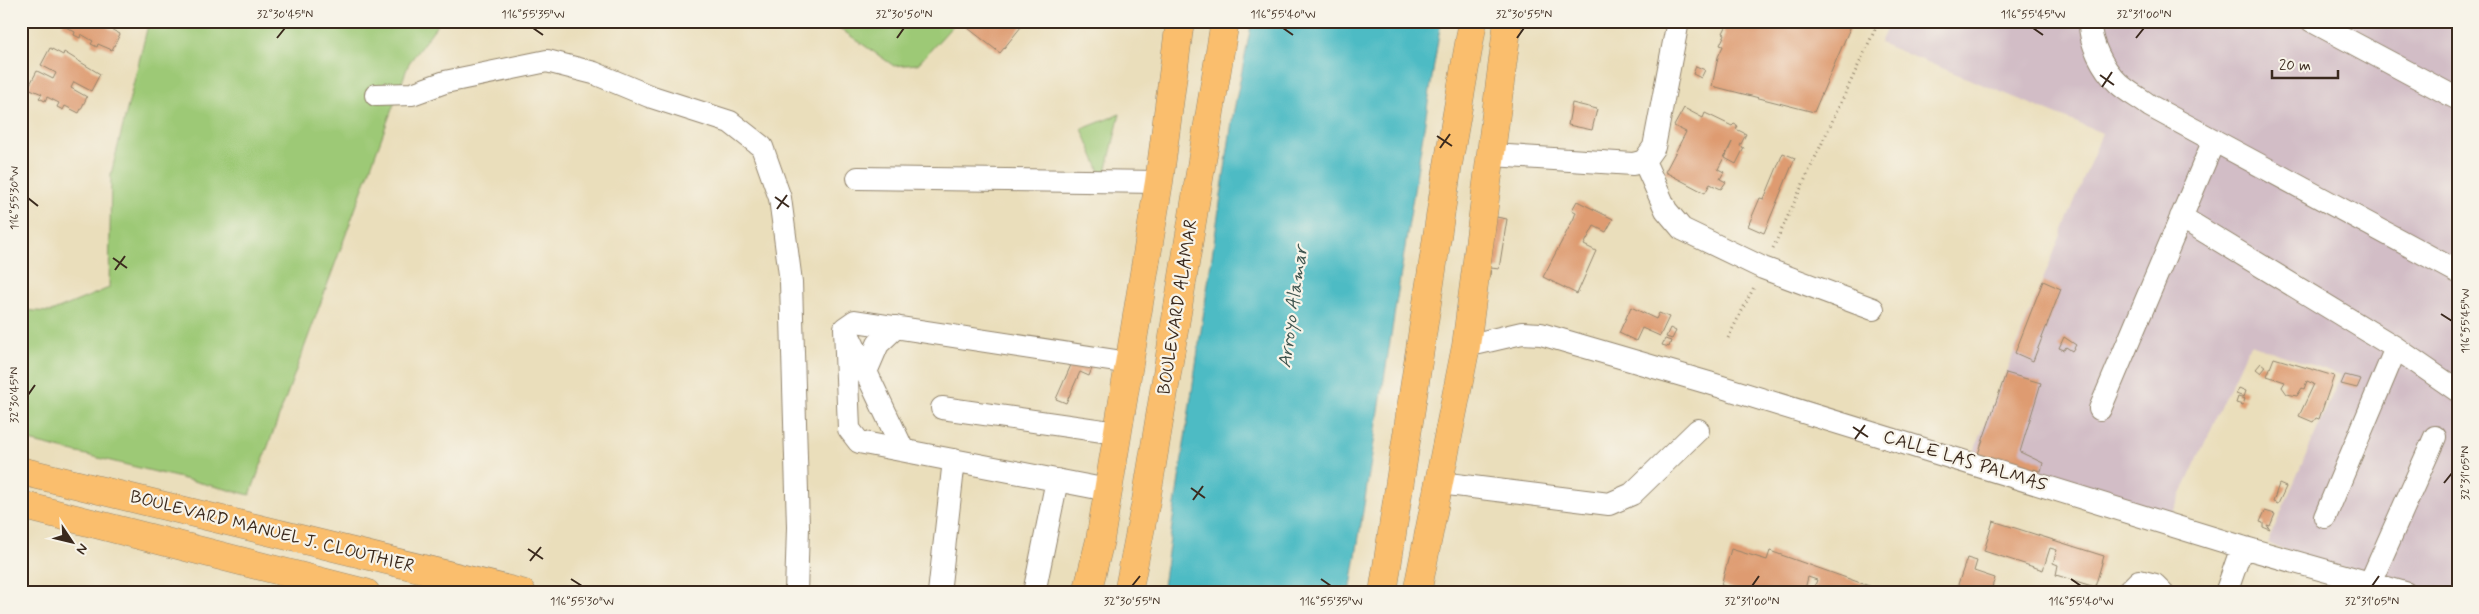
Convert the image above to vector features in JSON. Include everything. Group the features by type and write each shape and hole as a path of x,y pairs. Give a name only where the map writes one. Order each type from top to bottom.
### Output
{"main road":[{"path":"1087,593 1100,540 1159,182 1180,21"},
{"name":"BOULEVARD ALAMAR","path":"1128,593 1146,501 1225,21"},
{"path":"1383,593 1447,171 1473,21"},
{"path":"1417,593 1427,551 1466,346 1508,21"},
{"name":"BOULEVARD MANUEL J. CLOUTHIER","path":"21,471 522,593"},
{"name":"BOULEVARD MANUEL J. CLOUTHIER","path":"21,505 366,593"},
{"path":"1074,593 1087,556 1100,540"},
{"path":"1427,551 1434,593"}],"lane":[{"path":"1492,155 1633,164 1644,161 1654,147 1678,21"},
{"path":"2090,21 2090,30 2101,60 2118,83 2150,106 2458,272"},
{"path":"2312,21 2458,99"},
{"path":"376,95 412,94 445,82 547,61 594,73 649,96 730,122 762,147 780,198 791,282 798,527 796,593"},
{"path":"2100,409 2214,140"},
{"path":"1644,161 1666,210 1682,229 1763,268 1873,309"},
{"path":"858,178 1159,182"},
{"path":"2181,216 2396,348 2458,391"},
{"path":"845,328 855,321 1129,364"},
{"path":"866,372 878,344 896,327"},
{"path":"845,328 903,450"},
{"path":"845,328 849,429 859,442 1108,490"},
{"name":"CALLE LAS PALMAS","path":"1466,346 1522,333 1541,334 1719,386 2242,547 2405,593"},
{"path":"2325,517 2396,348"},
{"path":"942,408 1118,433"},
{"path":"1440,484 1609,504 1632,494 1698,430"},
{"path":"2370,583 2435,437"},
{"path":"939,593 954,460"},
{"path":"1034,593 1057,480"},
{"path":"2226,593 2242,547"},
{"path":"2127,593 2139,581 2155,584 2163,593"}],"path":[{"path":"1728,338 1879,21"}],"shaded area":[{"path":"1890,21 2444,21 2458,29 2458,593 2431,593 2350,571 2267,544 2341,375 2250,344 2172,514 1973,454 2102,133 1880,43"}],"green space":[{"path":"149,21 440,21 409,63 250,495 21,439 21,310 51,312 109,288 111,174"},
{"path":"829,21 957,21 918,64 894,66"},
{"path":"1120,114 1104,181 1082,129"}],"water":[{"name":"Arroyo Alamar","path":"1252,21 1441,21 1350,593 1162,593 1233,115"}],"building":[{"path":"64,21 107,21 105,26 120,34 112,50 98,44 97,47 91,44 93,41 81,34 80,38 74,35 75,32 62,25"},
{"path":"113,21 128,21 125,27"},
{"path":"966,21 1023,21 1021,27 1000,53 964,25"},
{"path":"1724,21 1853,21 1814,112 1712,86 1718,57 1723,46 1720,45 1725,34 1723,33 1728,23"},
{"path":"50,48 63,55 64,52 100,74 91,91 74,82 71,88 87,97 79,113 65,106 63,110 57,107 59,103 47,97 45,101 39,98 42,94 28,88 37,71 53,79 56,73 41,65"},
{"path":"1696,66 1705,70 1701,78 1693,74"},
{"path":"1572,103 1597,109 1592,130 1568,125"},
{"path":"1684,108 1703,118 1705,113 1732,126 1734,124 1738,126 1736,129 1746,134 1740,146 1744,148 1736,164 1725,158 1732,142 1718,169 1724,172 1720,179 1726,182 1721,189 1710,184 1705,193 1665,172 1686,132 1674,126"},
{"path":"1783,153 1795,158 1764,233 1748,226 1760,198 1764,199"},
{"path":"1577,201 1613,219 1606,232 1594,226 1584,245 1596,251 1577,294 1543,277 1574,218 1576,212 1572,210"},
{"path":"1491,216 1507,219 1499,269 1491,268 1490,276 1481,275"},
{"path":"2043,281 2061,289 2033,361 2015,353"},
{"path":"1631,307 1656,319 1659,313 1669,317 1660,336 1642,328 1636,341 1619,333"},
{"path":"1670,328 1676,331 1672,339 1666,337"},
{"path":"2064,337 2076,345 2072,351 2066,347 2064,350 2059,348"},
{"path":"1665,339 1671,341 1669,347 1662,345"},
{"path":"1075,356 1094,363 1089,376 1080,372 1066,403 1056,399"},
{"path":"2274,358 2334,376 2319,419 2316,418 2313,422 2299,416 2314,384 2307,381 2304,389 2302,388 2297,396 2287,394 2282,387 2285,382 2267,376"},
{"path":"2261,363 2266,367 2261,373 2256,369"},
{"path":"2006,373 2041,383 2020,452 2043,463 2041,471 2033,469 2032,473 1978,454"},
{"path":"2345,375 2361,379 2357,388 2341,384"},
{"path":"2239,388 2246,391 2244,397 2236,394"},
{"path":"2238,397 2245,399 2243,405 2236,403"},
{"path":"2279,484 2286,487 2278,504 2273,502"},
{"path":"2265,511 2275,514 2270,526 2267,525 2270,530 2263,527 2263,523 2260,522"},
{"path":"1993,521 2104,556 2095,587 2056,575 2058,565 2053,563 2057,550 2050,548 2043,570 1984,551"},
{"path":"1731,549 1767,560 1770,551 1889,593 1848,593 1848,591 1840,588 1839,593 1812,593 1817,580 1808,577 1804,593 1746,593 1721,585"},
{"path":"1967,558 1977,561 1974,571 1995,578 1990,593 1967,590 1966,593 1955,593"}]}
